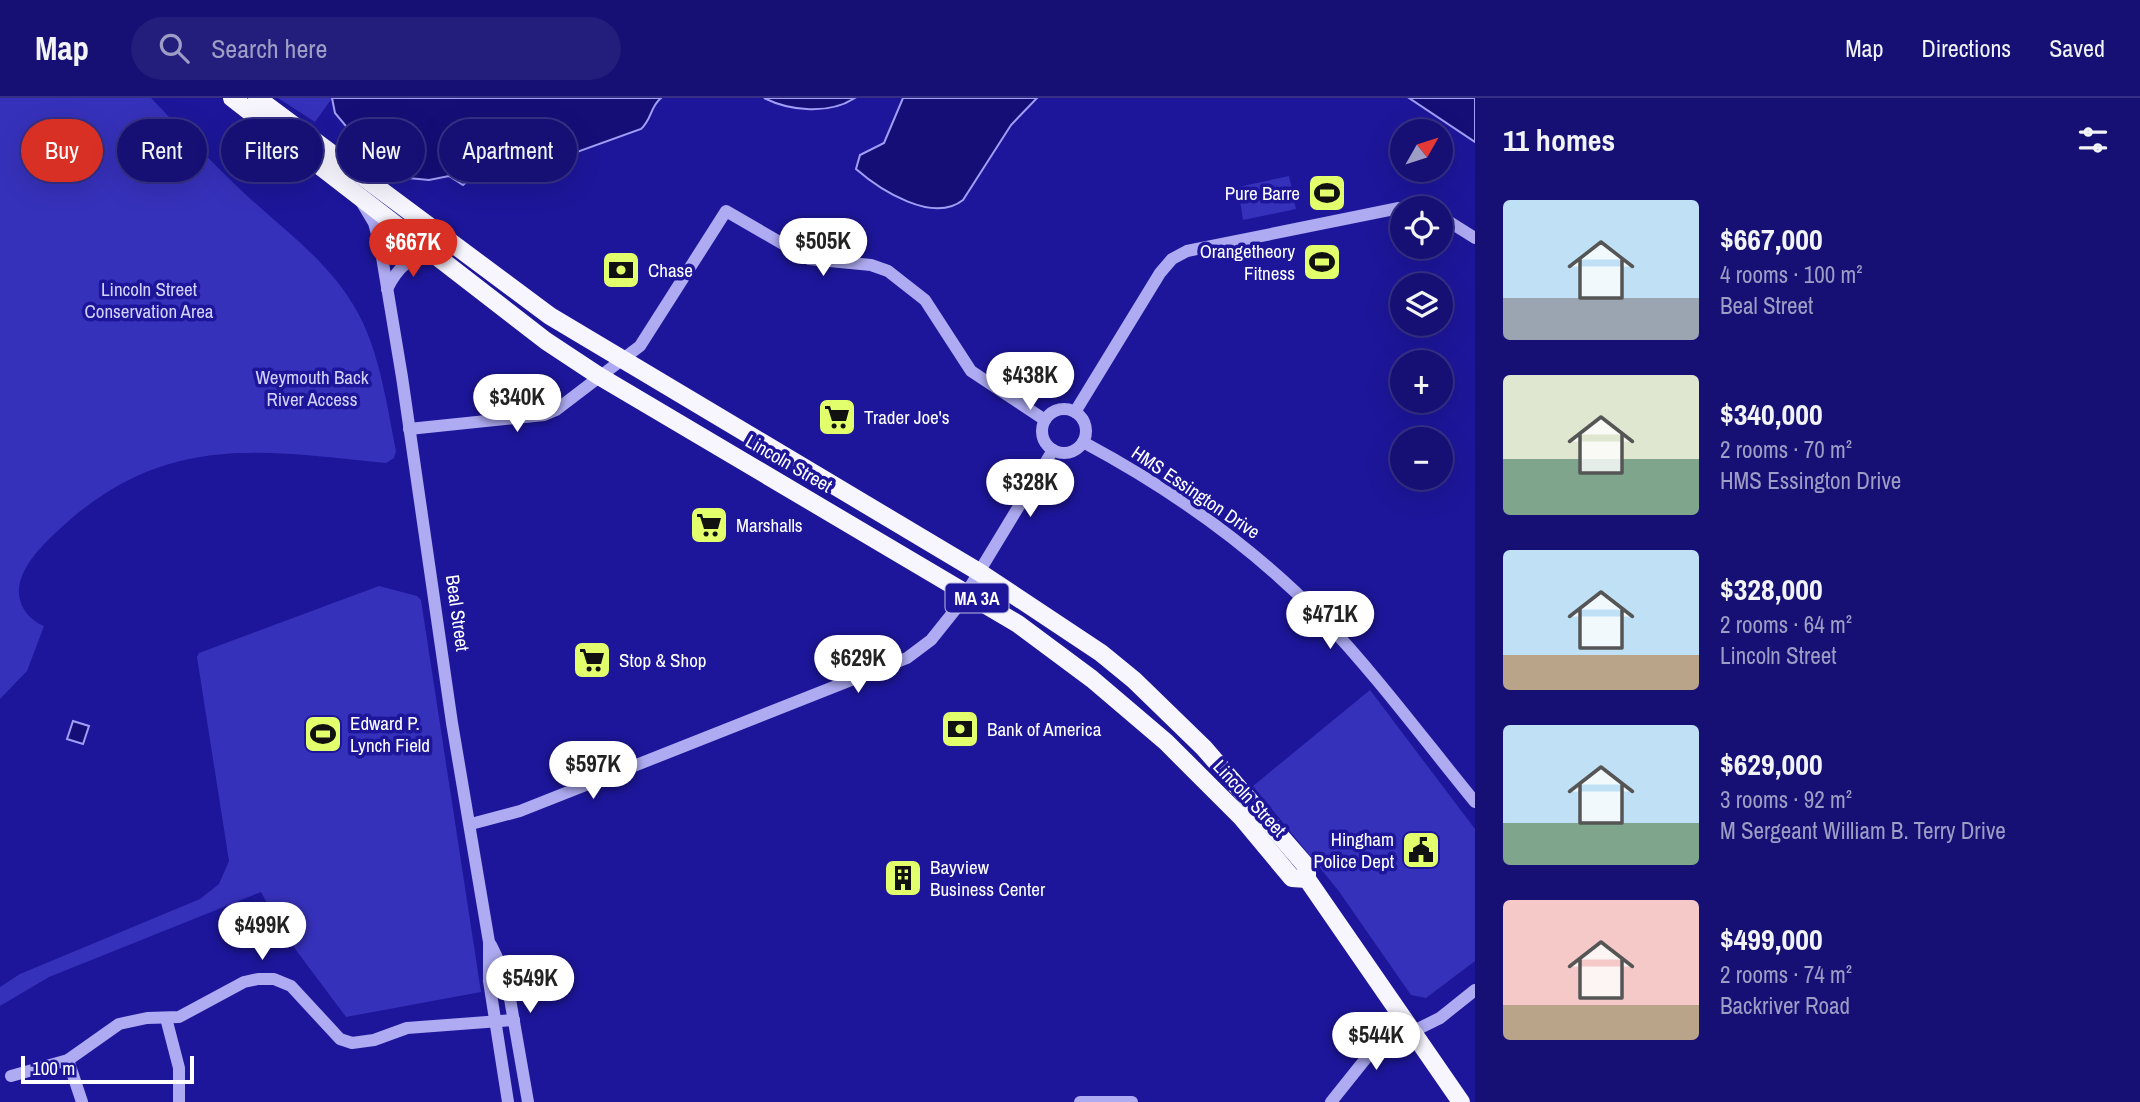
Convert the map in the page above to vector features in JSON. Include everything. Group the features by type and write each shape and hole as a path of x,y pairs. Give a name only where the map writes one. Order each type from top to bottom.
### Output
{"main road":[{"name":"Lincoln Street","path":"232,98 434,256 599,376 1017,624 1128,709 1233,808 1292,878 1307,879"},
{"name":"Lincoln Street","path":"257,98 520,295 620,361 979,572 1068,629 1152,697 1204,748 1279,831 1307,867 1307,879 1461,1102"}],"street":[{"name":"Beal Street","path":"356,194 374,223 387,289 489,942 489,981 508,1102"},
{"path":"1075,412 1160,273 1172,260 1187,251 1390,210"},
{"path":"409,429 544,415 556,410 640,346 726,211 809,259 871,265 888,271 925,300 971,371 1045,420"},
{"path":"1453,224 1475,238"},
{"path":"387,289 406,263 415,257 434,256"},
{"path":"1055,411 1075,412 1084,424 1083,442 1068,452 1053,450 1044,440 1045,420 1055,411"},
{"name":"HMS Essington Drive","path":"1083,442 1195,510 1235,538 1288,585 1342,639 1475,802"},
{"path":"471,824 542,802 907,658 931,640 967,592 1053,450"},
{"name":"Beal Street","path":"489,942 506,976 527,1102"},
{"path":"11,1076 68,1060 119,1024 194,1012 244,982 258,979 274,979 291,986 340,1038 352,1043 374,1040 407,1028 514,1020"},
{"path":"1331,1102 1367,1057 1440,1018 1475,990"},
{"path":"166,1018 179,1068 179,1102"},
{"path":"68,1060 82,1102"},
{"path":"1080,1102 1132,1102"}],"green space":[{"name":"Lincoln Street Conservation Area","path":"0,98 151,98 171,119 117,119 117,182 207,182 207,156 221,171 221,182 232,182 306,248 335,278 366,329 382,380 396,451 394,458 386,463 301,455 222,454 184,460 147,472 109,491 58,531 36,553 25,570 19,586 20,601 31,618 44,626 27,671 0,699"},
{"path":"278,98 332,98 317,119 310,119"},
{"path":"1289,176 1296,209 1243,220 1238,187"},
{"name":"Edward P. Lynch Field","path":"379,586 417,596 421,600 481,992 346,1017 284,934 261,892 49,977 0,1006 0,987 20,974 200,899 219,884 229,861 197,657 199,653"},
{"path":"1370,690 1475,829 1475,961 1426,998 1411,995 1338,890 1253,786"}],"shaded area":[{"path":"332,98 661,98 641,129 577,152 577,119 439,119 439,178 429,180 425,180 425,119 340,119 335,113"},
{"path":"764,98 855,98 833,107 810,109 786,106"},
{"path":"903,98 1037,98 1011,125 963,200 951,206 937,208 922,206 892,194 856,169 860,155 884,143"},
{"path":"1409,98 1475,98 1475,142 1453,127 1453,119 1440,119"},
{"path":"73,721 89,726 83,744 67,739"}],"place":[{"name":"Pure Barre","path":"1327,193"},
{"name":"Orangetheory Fitness","path":"1322,262"},
{"name":"Chase","path":"621,270"},
{"name":"Trader Joe's","path":"837,417"},
{"name":"Marshalls","path":"709,525"},
{"name":"Stop & Shop","path":"592,660"},
{"name":"Bank of America","path":"960,729"},
{"name":"Edward P. Lynch Field","path":"323,734"},
{"name":"Hingham Police Dept","path":"1421,850"},
{"name":"Bayview Business Center","path":"903,878"}],"park label":[{"name":"Weymouth Back River Access","path":"312,388"}]}
